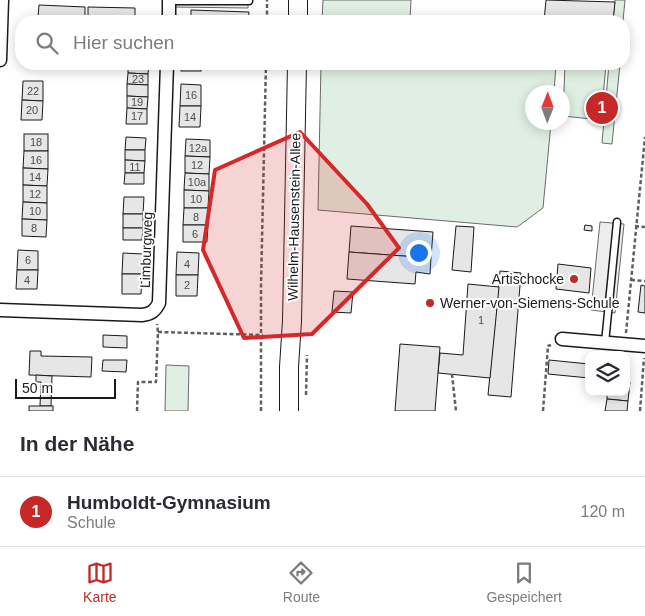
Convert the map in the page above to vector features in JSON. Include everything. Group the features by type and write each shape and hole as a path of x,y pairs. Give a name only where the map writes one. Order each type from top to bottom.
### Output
{"street":[{"path":"0,60 2,0"},
{"path":"168,15 169,0"},
{"path":"298,0 298,15"},
{"name":"Limburgweg","path":"150,314 160,303 167,70"},
{"name":"Wilhelm-Hausenstein-Allee","path":"289,411 288,370 292,321 297,70"},
{"path":"0,310 150,314"},
{"path":"562,339 645,346"},
{"name":"Wilhelm-Hausenstein-Allee","path":"277,411 288,370"}],"lane":[{"path":"169,0 249,1"},
{"path":"605,343 617,222"}],"path":[{"path":"267,0 267,15"},
{"path":"261,411 266,70"},
{"path":"625,345 645,137"},
{"path":"636,226 645,227"},
{"path":"631,280 645,281"},
{"path":"138,411 138,382 156,382 158,332 156,321 150,314"},
{"path":"158,332 263,335"},
{"path":"543,411 548,346 562,339"},
{"path":"640,411 645,351"},
{"path":"452,374 456,411"}],"highlighted area":[{"path":"300,132 367,204 399,248 312,334 244,338 203,250 215,170"}],"green space":[{"path":"323,0 411,0 410,15 322,15"},
{"path":"615,0 625,0 624,15 614,15"},
{"path":"321,70 556,70 554,85 525,85 525,130 550,130 543,208 517,227 318,210"},
{"path":"565,70 605,70 601,120 570,117 570,85 564,85"},
{"path":"608,70 619,70 612,144 602,143"},
{"path":"166,365 189,366 188,411 165,411"}],"shaded area":[{"path":"171,0 248,0 248,8 171,7"},
{"path":"600,222 624,224 615,313 591,310"}],"building":[{"path":"546,0 615,2 614,15 545,15"},
{"path":"39,5 85,7 85,15 38,15"},
{"path":"88,7 135,8 135,15 88,15"},
{"path":"191,10 249,12 249,15 191,15"},
{"path":"128,70 148,70 148,74 128,73"},
{"path":"181,70 201,70 201,71"},
{"path":"128,73 148,74 148,85 127,84"},
{"path":"23,81 43,81 43,101 22,100"},
{"path":"127,84 148,85 148,97 127,96"},
{"path":"181,84 201,85 201,106 180,106"},
{"path":"127,96 148,97 147,109 127,108"},
{"path":"22,100 43,101 42,120 21,120"},
{"path":"180,106 201,106 200,127 179,127"},
{"path":"127,108 147,109 147,124 126,124"},
{"path":"24,134 48,134 48,151 24,151"},
{"path":"126,137 146,138 145,150 125,150"},
{"path":"186,139 210,140 210,157 185,156"},
{"path":"125,150 145,150 145,161 125,160"},
{"path":"24,151 48,151 48,169 23,168"},
{"path":"185,156 210,157 209,174 185,173"},
{"path":"125,160 145,161 144,173 125,173"},
{"path":"23,168 48,169 47,186 23,185"},
{"path":"125,173 144,173 144,184 124,184"},
{"path":"185,173 209,174 209,191 184,190"},
{"path":"23,185 47,186 47,203 23,202"},
{"path":"184,190 209,191 208,208 184,208"},
{"path":"124,197 144,197 143,214 123,214"},
{"path":"23,202 47,203 47,220 22,219"},
{"path":"184,208 208,208 208,225 183,225"},
{"path":"123,214 143,214 143,228 123,228"},
{"path":"22,219 47,220 46,237 22,236"},
{"path":"183,225 208,225 207,242 183,242"},
{"path":"585,225 592,226 592,231 584,230"},
{"path":"351,226 433,232 431,258 349,252"},
{"path":"456,226 474,227 471,272 452,270"},
{"path":"123,228 143,228 142,240 123,240"},
{"path":"18,250 38,251 38,270 17,270"},
{"path":"177,252 199,253 198,275 176,275"},
{"path":"349,252 431,258 430,274 416,272 415,284 347,279"},
{"path":"123,253 143,254 142,274 122,274"},
{"name":"Artischocke","path":"558,264 591,268 589,293 556,289"},
{"path":"17,270 38,270 37,289 16,289"},
{"path":"500,271 521,273 511,397 488,395"},
{"path":"122,274 142,274 141,294 122,294"},
{"path":"176,275 198,275 197,296 176,296"},
{"path":"468,284 499,287 490,378 438,373 440,353 463,355"},
{"path":"641,285 645,286 645,313 638,312"},
{"path":"334,291 353,292 351,313 332,312"},
{"path":"103,335 127,336 127,348 103,347"},
{"path":"400,344 440,347 435,411 395,411"},
{"path":"30,351 41,351 41,356 92,357 91,377 29,375"},
{"path":"103,360 127,360 126,372 102,371"},
{"path":"549,360 585,364 585,378 548,374"},
{"path":"36,375 52,376 51,406 40,406 41,382 36,382"},
{"path":"607,396 629,396 628,401 607,399"},
{"path":"607,399 628,401 627,411 605,411"},
{"path":"29,406 53,406 53,411 29,411"}],"place":[{"name":"Humboldt-Gymnasium","path":"602,108"},
{"name":"Artischocke","path":"574,279"},
{"name":"Werner-von-Siemens-Schule","path":"430,303"}]}
